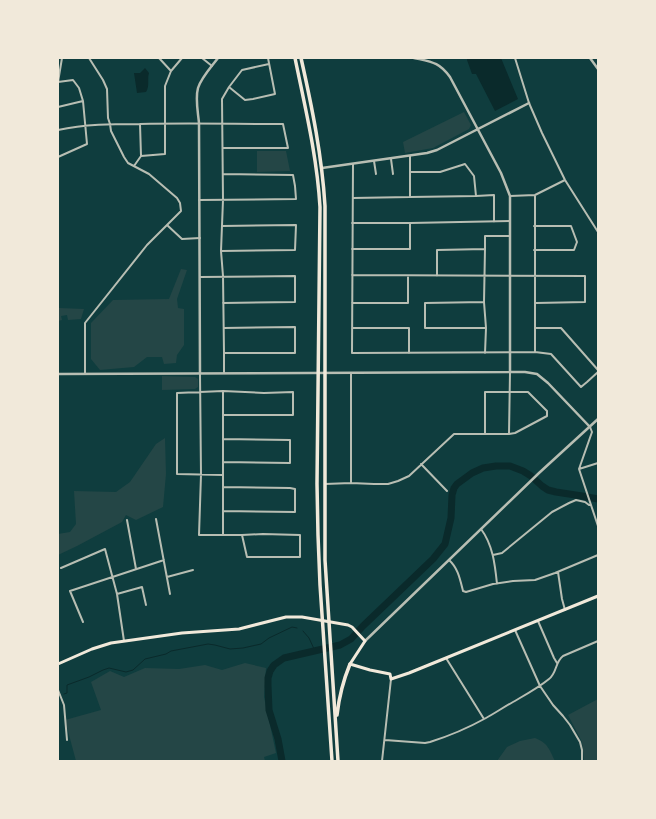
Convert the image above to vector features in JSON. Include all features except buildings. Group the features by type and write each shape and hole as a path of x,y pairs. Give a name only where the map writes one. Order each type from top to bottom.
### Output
{"highway":[{"path":"295,58 314,149 319,186 318,535 322,620 332,761"},
{"path":"301,58 315,123 322,168 326,213 324,484 325,560 338,761"},
{"path":"336,724 342,684 350,664"}],"main road":[{"path":"58,664 102,645 124,640 182,633 239,629 286,617 302,617 329,621 352,627 365,641 350,664 390,674 391,679 598,596"}],"street":[{"path":"58,157 86,144 83,101 79,88 73,80 58,82 62,58"},
{"path":"85,374 85,323 147,245 181,211 180,203 177,198 149,174 128,163 124,157 111,131 107,89 89,58"},
{"path":"159,58 172,71"},
{"path":"141,156 165,154 165,86 172,71 182,58"},
{"path":"202,58 212,66"},
{"path":"218,58 198,86 197,96 199,123 200,238 201,475 199,534 300,534 300,557 247,557 242,535"},
{"path":"229,87 245,100 276,94 268,58"},
{"path":"414,58 437,64 444,69 450,77 501,173 510,196 509,434"},
{"path":"515,58 529,103 542,133 565,180 598,232"},
{"path":"590,58 598,69"},
{"path":"224,373 222,99 242,70 269,64"},
{"path":"58,108 83,101"},
{"path":"322,168 391,159 437,150 529,103"},
{"path":"58,130 72,127 110,124 283,124 288,148 223,148"},
{"path":"134,166 141,156 140,124"},
{"path":"410,156 410,197"},
{"path":"391,159 393,174"},
{"path":"374,161 376,174"},
{"path":"353,164 352,353 535,352 551,354 581,387 598,371 561,328 535,328"},
{"path":"410,172 440,172 465,164 474,176 476,196"},
{"path":"199,200 296,199 293,174 223,174"},
{"path":"510,196 535,195 565,180"},
{"path":"352,198 494,195 494,222"},
{"path":"535,195 535,352"},
{"path":"352,223 510,221"},
{"path":"352,249 410,249 410,223"},
{"path":"167,224 182,239 200,238"},
{"path":"222,226 296,225 295,250 222,251"},
{"path":"534,226 571,226 577,242 574,250 534,250"},
{"path":"485,353 485,236 510,236"},
{"path":"437,276 437,250 485,249"},
{"path":"352,275 585,276 585,302 536,303"},
{"path":"200,277 295,276 295,302 223,303"},
{"path":"352,303 408,302 408,276"},
{"path":"484,302 425,303 425,328 486,328"},
{"path":"224,328 295,327 295,353 224,353"},
{"path":"352,328 409,328 409,353"},
{"path":"351,373 351,483"},
{"path":"58,374 532,373 541,376 590,427 592,432 579,469 598,526"},
{"path":"223,391 223,534"},
{"path":"223,415 293,414 293,392 177,392 178,474 223,475"},
{"path":"324,484 388,484 398,481 409,476 454,434 485,434 509,434 515,433 547,416 547,410 528,392 485,392 485,434"},
{"path":"365,641 598,419"},
{"path":"223,439 290,440 290,463 223,462"},
{"path":"579,469 598,463"},
{"path":"421,464 447,491"},
{"path":"223,487 290,488 295,489 296,500 295,512 223,511"},
{"path":"493,555 502,553 552,512 569,503 576,500 591,505"},
{"path":"156,519 170,594"},
{"path":"127,520 136,569"},
{"path":"481,529 493,555 497,584"},
{"path":"61,568 105,549 117,594 124,640"},
{"path":"449,560 456,570 462,591 466,592 513,581 535,580 598,555"},
{"path":"83,622 70,591 164,560"},
{"path":"167,577 193,570"},
{"path":"558,572 565,610"},
{"path":"117,594 142,586 146,605"},
{"path":"538,621 557,663"},
{"path":"515,630 540,686 578,738 582,750 582,761"},
{"path":"385,740 425,743 464,729 540,686 553,676 559,659 563,656 598,641"},
{"path":"446,658 484,719"},
{"path":"382,761 391,679"},
{"path":"58,690 64,705 67,740"}],"shaded area":[{"path":"467,58 501,58 518,99 495,111 476,74 472,74"},
{"path":"145,68 149,73 147,90 146,92 137,93 134,73 140,73"},
{"path":"464,112 471,125 469,129 433,148 405,153 403,142"},
{"path":"257,151 286,151 290,171 257,172"},
{"path":"181,269 187,270 177,299 178,308 184,309 184,345 177,355 176,363 164,364 162,357 147,357 134,367 100,370 91,359 91,323 113,300 169,299"},
{"path":"58,309 84,309 81,319 68,320 67,315 61,316 62,320 58,321"},
{"path":"162,376 195,377 198,379 198,387 195,389 162,390"},
{"path":"165,438 166,474 163,507 136,520 126,515 122,522 58,555 58,534 70,532 76,524 74,491 116,492 130,482 156,444"},
{"path":"245,663 266,668 264,697 276,753 264,757 265,761 76,761 65,720 101,710 91,682 110,671 124,677 145,668 179,669 205,665 222,670"},
{"path":"598,699 598,761 584,761 582,742 568,715"},
{"path":"535,738 545,744 555,761 497,761 507,747 520,741"}],"waterway":[{"path":"282,761 278,739 269,710 268,678 270,671 274,665 284,658 340,645 351,639 433,559 445,544 451,518 452,495 457,484 472,473 483,468 510,466 531,476 548,490 598,499"},
{"path":"64,694 67,693 67,685 109,668 126,672 133,670 145,659 166,654 171,651 208,644 230,649 243,648 261,644 269,638 292,627 297,628"},
{"path":"303,631 309,638 315,651"}]}
